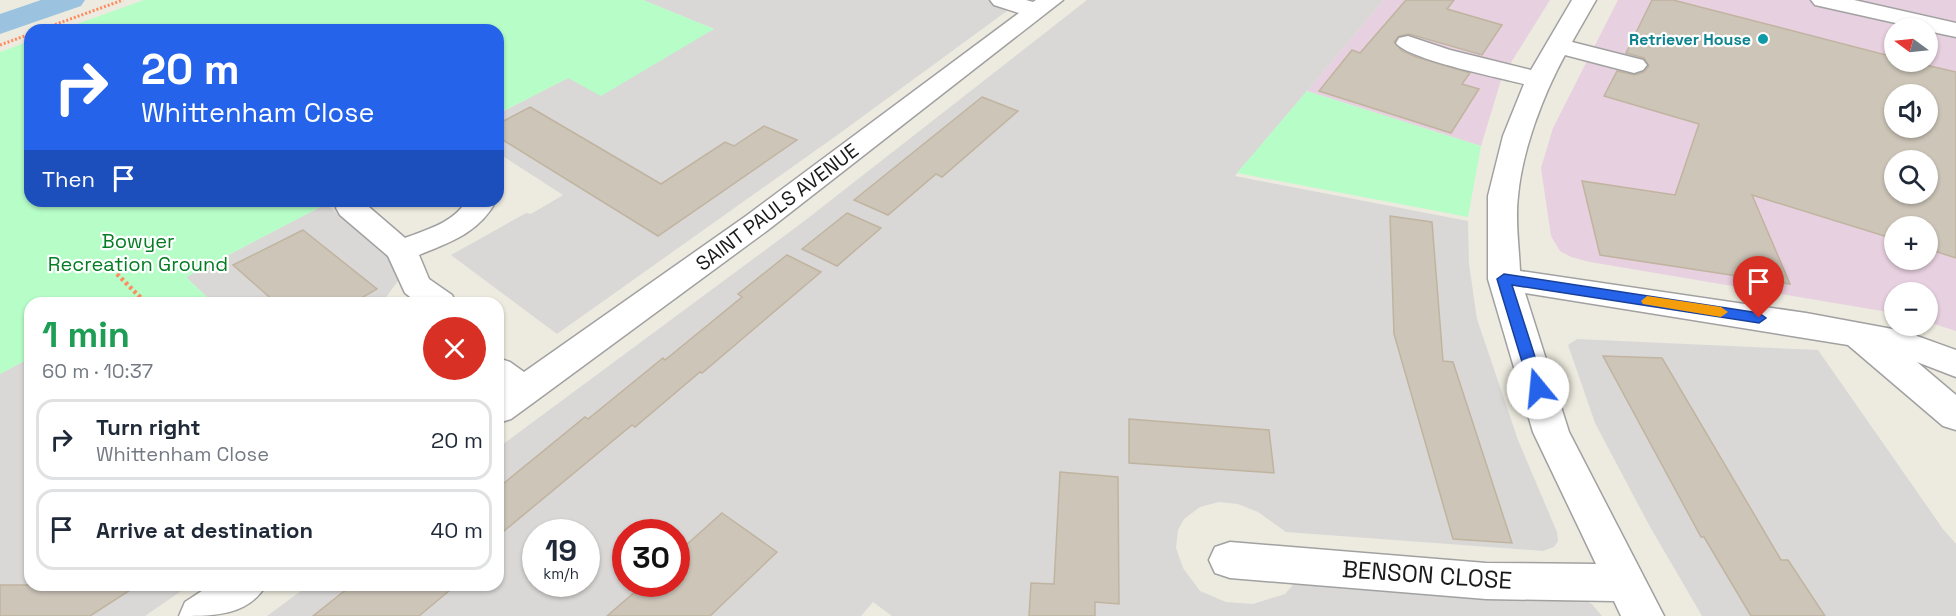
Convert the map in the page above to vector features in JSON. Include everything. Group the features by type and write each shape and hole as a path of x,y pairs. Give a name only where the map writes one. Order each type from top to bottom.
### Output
{"street":[{"path":"1002,0 1044,6"},
{"path":"1583,0 1538,80 1517,136 1503,196 1504,279 1551,432 1634,600"},
{"path":"1823,0 1956,30"},
{"name":"SAINT PAULS AVENUE","path":"507,390 757,223 1044,6"},
{"path":"1408,43 1441,55 1538,80"},
{"path":"1557,46 1634,65"},
{"path":"401,251 452,229 477,212 479,207"},
{"path":"351,208 401,251 416,285 432,297"},
{"path":"1504,279 1856,334 1903,343 1956,364"},
{"path":"1856,334 1904,370 1956,416"},
{"name":"BENSON CLOSE","path":"1230,560 1486,581 1634,600"},
{"path":"200,616 236,591"}],"path":[{"path":"57,24 123,0"},
{"path":"0,45 24,36"},
{"path":"117,274 140,297"}],"shaded area":[{"path":"643,0 987,0 1011,8 836,136 557,334 451,255 563,195 504,157 504,111 568,78 714,29"},
{"path":"1087,0 1384,0 1235,176 1468,221 1469,264 1477,319 1518,440 1557,532 1558,541 1554,547 1543,551 1286,532 1258,512 1238,504 1219,502 1200,507 1184,519 1178,530 1176,548 1183,568 1200,591 1226,602 1253,604 1285,594 1293,585 1295,577 1581,598 1592,604 1602,616 892,616 873,602 861,616 267,616 301,591 504,591 504,444 803,222"},
{"path":"1384,0 1550,0 1502,77 1481,146 1307,91"},
{"path":"1618,0 1956,0 1956,331 1938,325 1938,282 1884,282 1884,311 1571,257 1560,251 1551,236 1541,168 1553,128"},
{"path":"320,207 330,207 405,271 386,297 207,297 186,277"},
{"path":"1577,339 1818,350 1943,529 1956,544 1956,616 1702,616 1649,525 1595,423 1568,345"},
{"path":"24,361 24,591 181,591 145,616 0,616 0,374"}],"green space":[{"path":"144,0 643,0 714,29 601,96 568,78 504,111 504,24 77,24"},
{"name":"Bowyer Recreation Ground","path":"24,43 24,207 320,207 186,277 207,297 24,297 24,361 0,374 0,52"},
{"path":"1307,91 1481,146 1468,217 1237,173"}],"building":[{"path":"1406,0 1454,0 1447,9 1502,25 1482,55 1409,34 1399,36 1394,42 1402,51 1416,57 1470,73 1462,84 1479,89 1451,133 1319,91 1352,50 1360,53"},
{"path":"1652,0 1673,0 1884,54 1884,72 1938,72 1938,68 1956,72 1956,258 1938,252 1938,216 1884,216 1884,236 1752,195 1790,284 1600,255 1582,181 1675,195 1699,124 1604,96 1617,71 1635,75 1644,72 1649,66 1644,58 1626,53"},
{"path":"982,97 1018,111 942,177 936,174 888,215 854,200"},
{"path":"530,107 661,184 725,142 734,146 764,126 797,140 658,236 504,141 504,121"},
{"path":"847,213 881,228 837,266 802,249"},
{"path":"1390,216 1432,222 1443,361 1453,362 1512,543 1453,539 1394,334"},
{"path":"303,230 377,289 363,297 269,297 233,265"},
{"path":"787,255 821,272 702,373 700,372 635,427 632,425 504,531 504,483 585,417 588,419 663,358 665,360 742,297 738,294"},
{"path":"1603,356 1662,358 1781,560 1788,560 1825,616 1751,616 1704,537 1701,537"},
{"path":"1129,419 1269,430 1274,473 1129,463"},
{"path":"1060,472 1118,477 1119,604 1095,602 1095,616 1029,616 1031,583 1054,584"},
{"path":"722,513 777,552 710,616 607,616 629,597 690,597 690,542"},
{"path":"0,585 24,585 24,591 129,591 90,616 0,616"},
{"path":"344,591 449,591 419,616 313,616"}],"waterway":[{"path":"0,25 70,0"}],"slow traffic":[{"path":"1647,301 1721,312"}],"place":[{"name":"Retriever House","path":"1763,39"}],"route":[{"path":"1538,388 1504,279 1759,318"}]}
